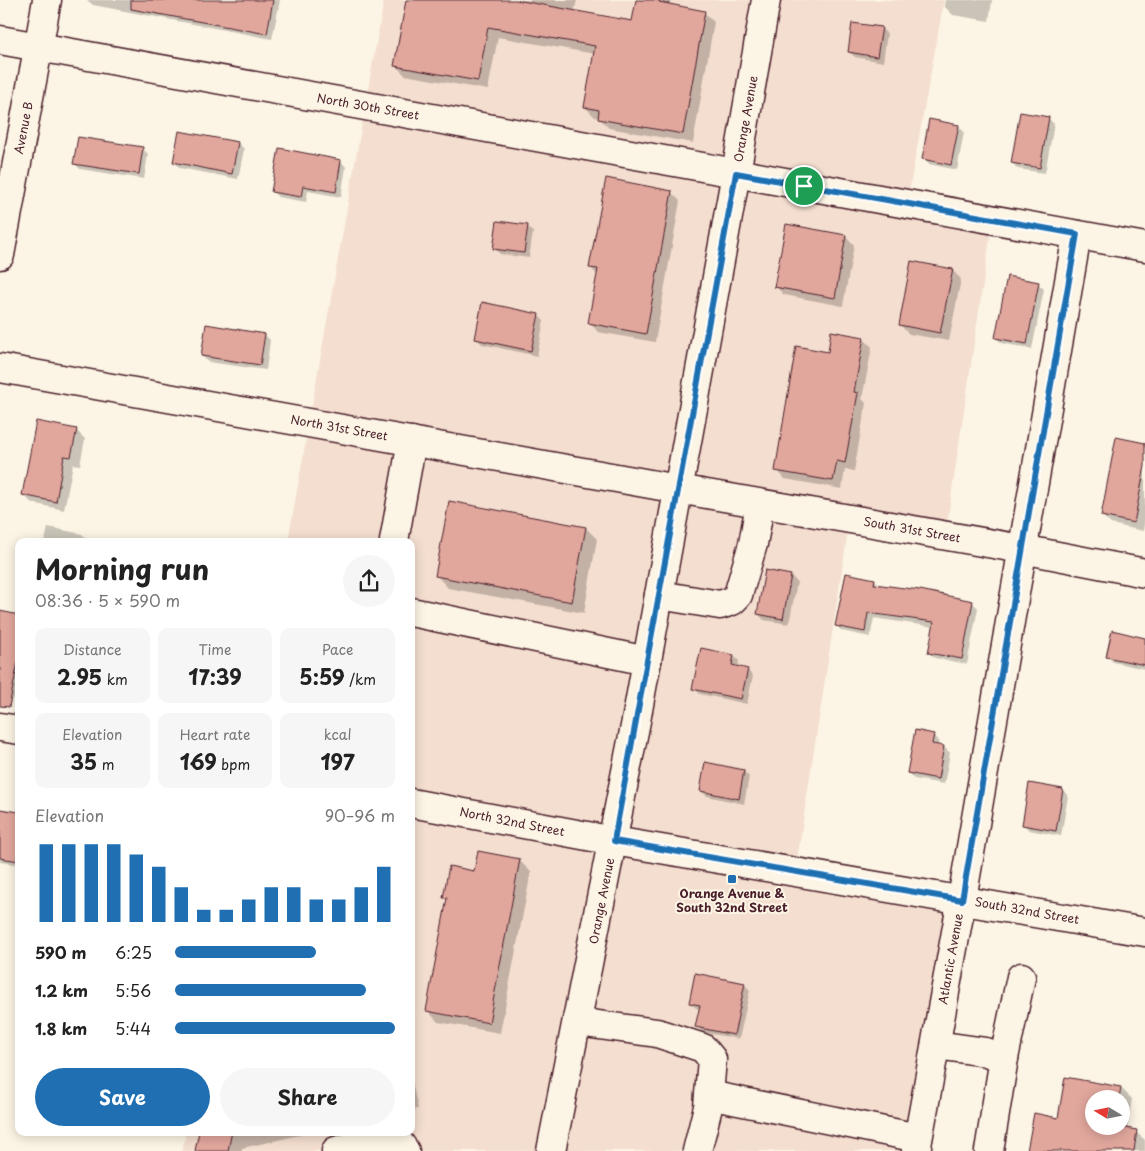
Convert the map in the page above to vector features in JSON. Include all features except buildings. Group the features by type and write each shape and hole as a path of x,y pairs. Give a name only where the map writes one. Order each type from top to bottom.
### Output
{"street":[{"name":"Avenue B","path":"0,255 47,0"},
{"name":"Orange Avenue","path":"551,1151 614,841 766,0"},
{"name":"North 30th Street","path":"0,40 1145,247"},
{"name":"Atlantic Avenue","path":"917,1144 962,900 1077,234"},
{"name":"North 31st Street","path":"0,368 678,489"},
{"path":"395,538 412,441"},
{"name":"South 31st Street","path":"678,489 1022,549 1145,573"},
{"path":"659,595 720,604 732,601 738,595 753,544 760,504"},
{"path":"415,613 647,661"},
{"path":"0,726 15,729"},
{"name":"North 32nd Street","path":"415,805 614,841"},
{"name":"South 32nd Street","path":"614,841 1145,932"},
{"path":"989,1151 1004,1058 1021,977"},
{"path":"577,1022 656,1033 703,1048 712,1059 709,1095 697,1151"},
{"path":"936,1045 986,1052 1004,1058"},
{"path":"709,1095 917,1144"},
{"path":"336,1151 381,1138 400,1144 405,1151"}],"shaded area":[{"path":"384,0 752,0 725,159 367,95"},
{"path":"779,0 944,0 909,192 752,164"},
{"path":"363,118 721,183 666,475 311,411"},
{"path":"747,188 991,231 947,524 877,512 853,504 852,508 693,480"},
{"path":"307,435 662,499 602,827 415,792 415,538 289,538"},
{"path":"689,504 848,531 797,860 629,832"},
{"path":"415,817 598,851 537,1151 182,1151 185,1136 415,1136"},
{"path":"625,855 946,909 902,1151 565,1151"}],"place":[{"name":"Orange Avenue & South 32nd Street","path":"732,879"}],"route":[{"path":"736,173 804,186 1077,234 962,900 614,841 736,173"}]}
